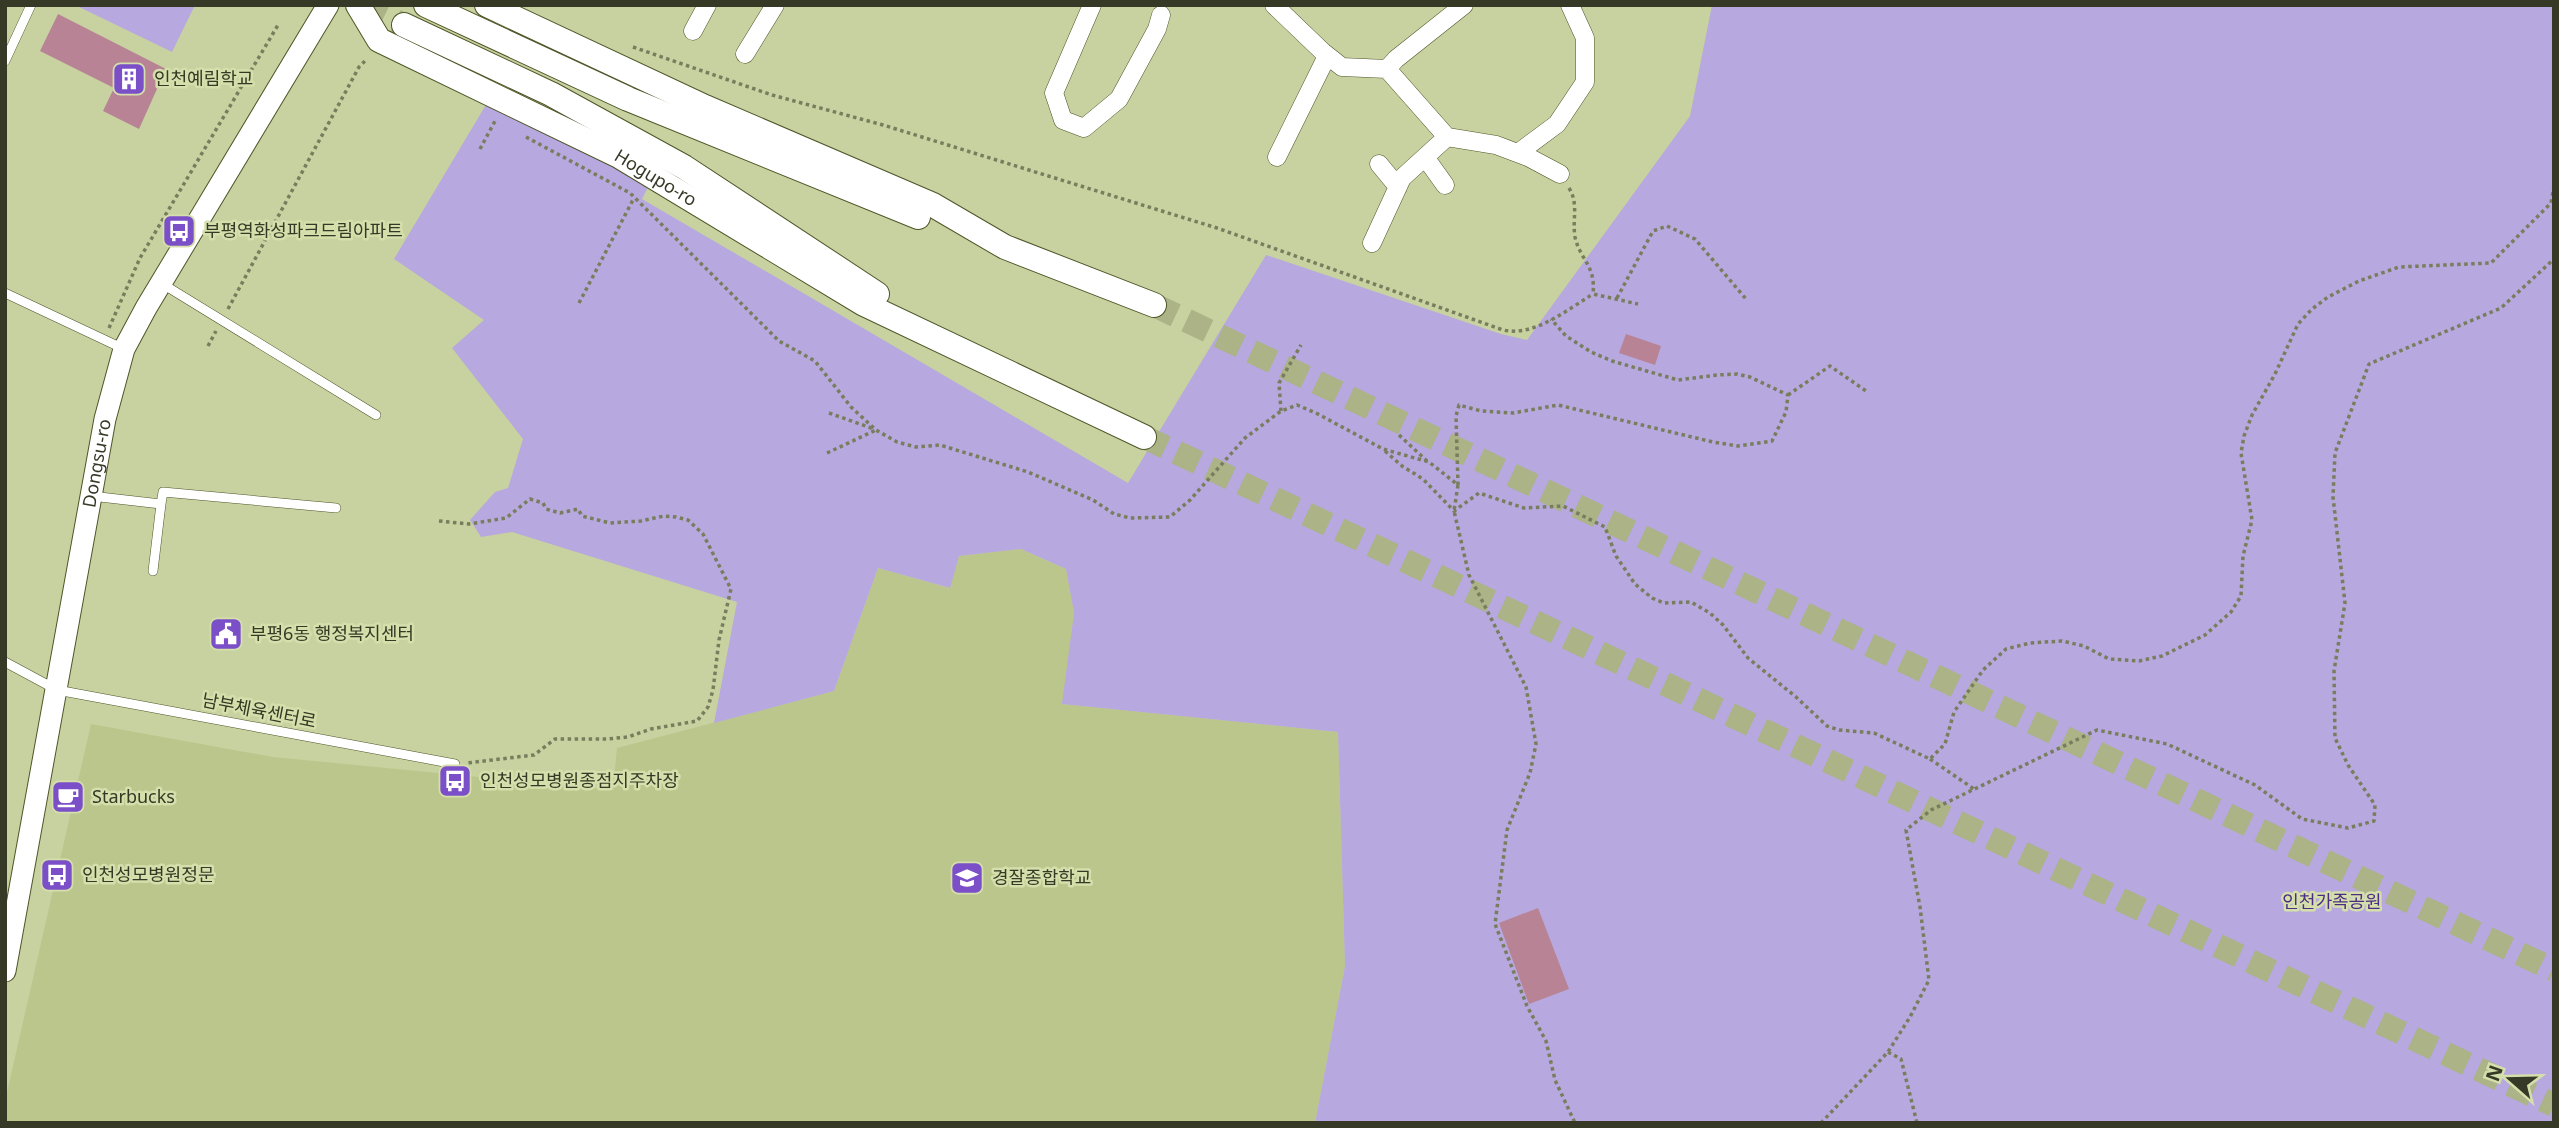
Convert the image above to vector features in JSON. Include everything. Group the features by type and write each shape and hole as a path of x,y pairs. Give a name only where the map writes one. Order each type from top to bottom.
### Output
{"main road":[{"name":"Hogupo-ro","path":"358,5 379,40 619,156 864,304 1144,437"},
{"path":"426,5 628,99 927,220 1154,305"},
{"path":"487,5 705,107 933,205 1005,247"},
{"name":"Hogupo-ro","path":"404,24 551,94 684,167 960,349"}],"street":[{"name":"Dongsu-ro","path":"5,971 105,419 124,349 328,5"},
{"path":"692,32 707,5"},
{"path":"745,54 775,5"},
{"path":"1092,5 1054,93 1063,120 1084,128 1119,99 1157,29 1161,15"},
{"path":"1274,5 1342,67 1387,69 1447,136 1496,145 1560,174"},
{"path":"1387,69 1464,5"},
{"path":"1518,153 1557,124 1585,82 1585,38 1570,5"},
{"path":"1278,156 1327,56"},
{"path":"1373,243 1402,178 1447,136"},
{"path":"1425,157 1445,185"},
{"path":"1379,164 1398,187"}],"lane":[{"path":"5,61 31,5"},
{"path":"161,283 376,415"},
{"path":"5,293 124,349"},
{"path":"153,571 163,492 336,508"},
{"path":"92,496 161,504"},
{"name":"남부체육센터로","path":"5,662 57,690 455,764"}],"path":[{"path":"104,340 140,258 278,25"},
{"path":"622,43 772,95 883,125 1217,228 1503,330 1522,331 1551,319 1593,295 1638,304"},
{"path":"208,346 359,67 372,53"},
{"path":"480,149 495,121"},
{"path":"1560,174 1573,194 1576,206 1575,234 1592,273 1593,295"},
{"path":"1930,759 1945,744 1954,712 1983,670 2006,649 2030,643 2062,641 2084,646 2109,659 2139,661 2162,656 2205,635 2231,612 2241,596 2243,556 2252,520 2241,453 2244,436 2298,324 2328,297 2359,281 2399,267 2491,263 2551,203 2554,186"},
{"path":"579,303 634,198 779,341 814,360 851,407 876,430"},
{"path":"1617,298 1653,231 1667,226 1695,239 1746,299"},
{"path":"1822,1123 1888,1052 1929,980 1920,907 1906,830 1931,810 2097,730 2167,744 2255,785 2302,819 2348,828 2374,821 2375,805 2348,765 2335,738 2334,671 2345,603 2333,497 2335,453 2369,365 2501,307 2554,259"},
{"path":"1551,319 1566,336 1591,352 1612,361 1678,380 1717,375 1750,377 1788,395"},
{"path":"1281,411 1279,383 1301,345"},
{"path":"1575,1123 1555,1080 1546,1041 1527,1006 1495,924 1507,830 1530,773 1536,744 1526,687 1469,575 1454,512 1458,485 1456,416 1459,405 1481,411 1513,413 1558,405 1738,446 1772,441 1786,411 1788,395 1830,366 1866,391"},
{"path":"829,413 876,430 897,442 916,447 940,445 1028,472 1093,500 1114,514 1130,518 1170,517 1245,438 1281,411 1297,405 1383,449 1429,462"},
{"path":"827,453 876,430"},
{"path":"1399,435 1458,485"},
{"path":"1383,449 1402,466 1423,479 1454,512"},
{"path":"1454,512 1479,493 1524,508 1563,506 1605,527 1616,556 1635,584 1652,598 1664,603 1691,602 1710,613 1723,625 1748,658 1796,697 1826,726 1874,733 1930,759 1974,789"},
{"path":"439,521 469,524 506,517 530,499 543,503 546,509 560,513 578,509 582,516 610,523 676,517 688,520 703,534 731,589 719,640 713,690 708,707 697,721 651,729 628,737 555,739 534,755 455,764"},
{"path":"1888,1052 1900,1059 1917,1123"}],"shaded area":[{"name":"경잘종합학교","path":"1021,549 1066,569 1074,613 1063,704 1338,732 1345,966 1315,1123 5,1123 5,1101 91,724 273,757 613,790 617,748 834,691 878,568 949,588 959,556"}],"green space":[{"path":"75,5 195,5 172,52"},
{"name":"인천가족공원","path":"1712,5 2554,5 2554,1123 1315,1123 1345,966 1338,732 1062,704 1074,613 1066,569 1021,549 959,556 950,588 878,568 834,691 714,723 737,602 512,532 481,537 470,520 495,492 508,488 523,439 452,348 484,320 394,259 490,98 650,183 642,199 1128,483 1266,255 1501,334 1527,340 1690,116"}],"building":[{"name":"인천예림학교","path":"58,14 166,69 139,129 103,111 114,88 40,51"},
{"path":"1626,334 1661,346 1655,365 1619,353"},
{"path":"1538,908 1569,989 1529,1004 1499,923"}],"tunnel":[{"path":"363,5 404,25"},
{"path":"1154,305 2554,970"},
{"path":"1144,437 2554,1105"}],"place":[{"name":"인천예림학교","path":"129,79"},
{"name":"부평역화성파크드림아파트","path":"179,231"},
{"name":"부평6동 행정복지센터","path":"226,634"},
{"name":"인천성모병원종점지주차장","path":"455,781"},
{"name":"Starbucks","path":"68,797"},
{"name":"인천성모병원정문","path":"57,875"},
{"name":"경잘종합학교","path":"967,878"}]}
